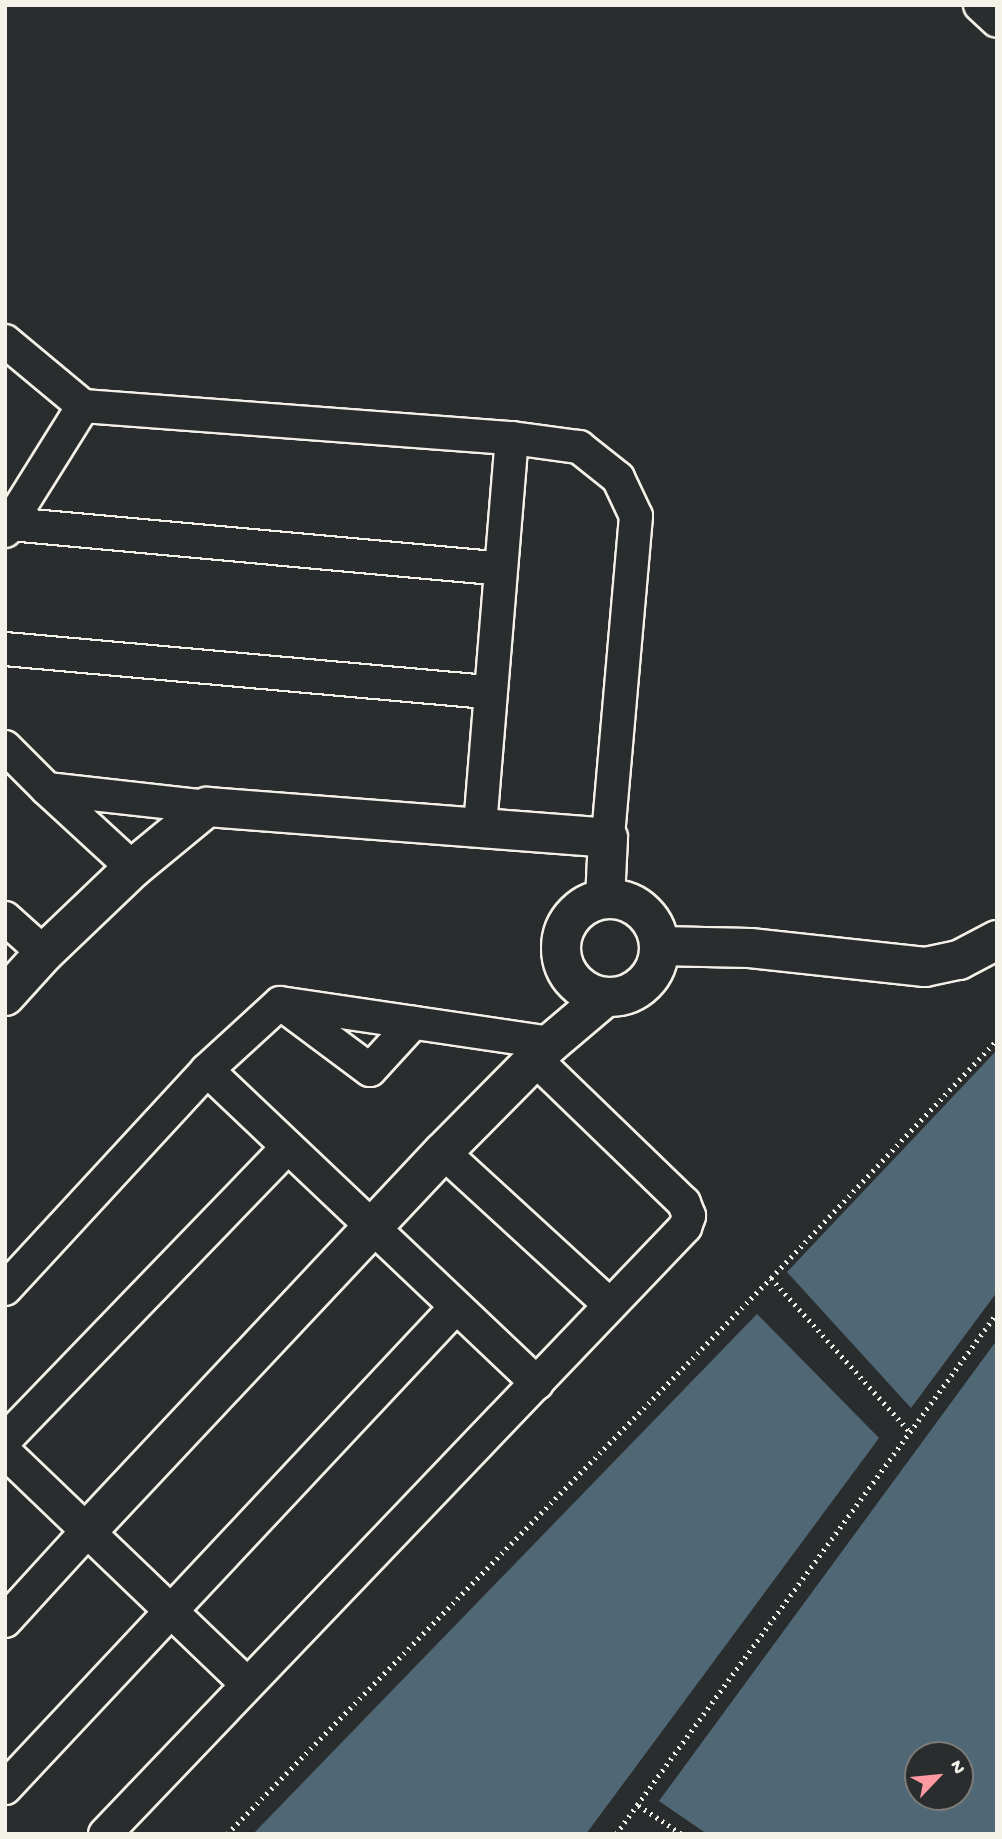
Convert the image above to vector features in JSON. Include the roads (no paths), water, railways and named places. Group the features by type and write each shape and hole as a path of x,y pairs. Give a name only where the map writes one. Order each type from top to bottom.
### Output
{"street":[{"path":"981,5 997,21"},
{"path":"5,341 83,406 512,438 579,447 618,478 636,516 605,899"},
{"path":"83,406 7,527 500,569"},
{"path":"480,826 512,438"},
{"path":"5,649 489,692"},
{"path":"5,747 133,868"},
{"path":"47,789 207,807 608,838"},
{"path":"5,996 44,953 133,868 207,807"},
{"path":"605,899 621,900 636,906 648,917 659,946 657,962 650,977 638,989 624,996 604,998 577,985 567,971 562,956 561,939 576,912 590,903 605,899"},
{"path":"5,918 44,953"},
{"path":"659,946 750,948 925,967 959,960 997,940"},
{"path":"5,1621 443,1152 544,1052 604,998"},
{"path":"280,1003 370,1070 413,1023"},
{"path":"105,1834 685,1227 689,1216 684,1203 544,1052 413,1023 280,1003"},
{"path":"5,1289 207,1070 280,1003"},
{"path":"207,1070 537,1383"},
{"path":"5,1440 288,1147"},
{"path":"443,1152 610,1305"},
{"path":"5,1788 174,1611 456,1307"},
{"path":"5,1452 174,1611 247,1684"}],"water":[{"path":"997,1050 997,1292 911,1408 787,1272"},
{"path":"757,1314 879,1438 586,1834 253,1834"},
{"path":"997,1340 997,1834 707,1834 659,1801"}]}
